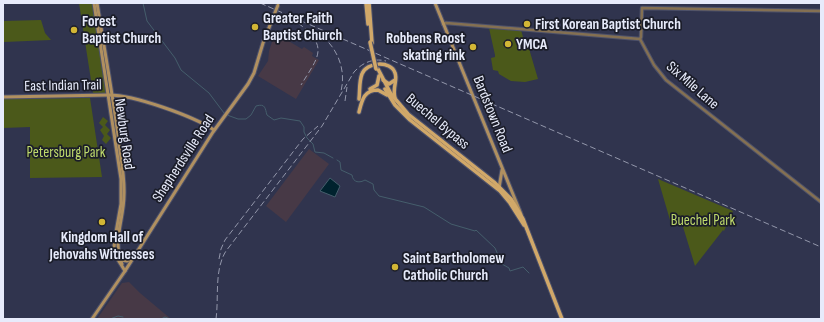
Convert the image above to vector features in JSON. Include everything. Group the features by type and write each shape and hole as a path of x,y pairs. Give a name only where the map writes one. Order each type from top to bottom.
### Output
{"main road":[{"name":"Newburg Road","path":"96,3 124,186 124,203 117,242 120,260 125,271"},
{"name":"Buechel Bypass","path":"367,3 371,43 377,69 391,99 400,111 413,123 499,188"},
{"name":"Bardstown Road","path":"435,3 503,168 562,319"},
{"name":"Shepherdsville Road","path":"92,319 125,271 214,130 247,87 253,76 274,14 279,4"},
{"path":"395,79 389,84 380,77 377,86 366,91 359,99 361,75 368,67 372,65 382,65 390,67 395,72 395,79 393,90 396,102 402,105 406,104"},
{"name":"Buechel Bypass","path":"380,77 396,102 419,124 478,169 499,188 521,217"},
{"path":"359,112 364,96 369,91 380,90 391,99"},
{"name":"Newburg Road","path":"110,95 122,189 114,247 117,257 123,267"},
{"name":"East Indian Trail","path":"3,97 110,95 134,99 169,110 214,130"},
{"path":"462,159 478,169"},
{"name":"Bardstown Road","path":"499,188 503,168"},
{"path":"507,197 513,194"},
{"path":"120,260 127,261 134,256"}],"street":[{"path":"443,24 446,23 640,40 642,8 821,11"},
{"name":"Six Mile Lane","path":"640,40 654,65 666,80 821,202"}],"shaded area":[{"path":"275,33 302,49 304,47 313,53 312,56 319,60 296,99 258,76 268,61 269,51"},
{"path":"309,149 329,164 286,222 266,206"},
{"path":"129,282 171,319 97,319 122,283"}],"green space":[{"path":"79,3 93,3 107,92 105,93 93,93"},
{"path":"41,20 45,33 51,40 4,42 3,21"},
{"name":"YMCA","path":"489,28 521,30 525,44 530,45 530,52 538,79 525,82 511,81 499,74 498,71 493,70 491,58 495,57 495,55"},
{"name":"Petersburg Park","path":"90,98 102,177 30,178 30,127 3,128 3,99"},
{"path":"103,117 108,121 105,125 110,130 107,134 111,138 106,144 102,140 104,136 100,130 103,127 99,123"},
{"name":"Buechel Park","path":"658,179 733,211 724,231 723,230 695,266 680,217 670,220"}],"water":[{"path":"330,178 340,186 335,197 320,191"}],"waterway":[{"path":"143,3 147,21 175,58 181,70 209,93 224,113"},
{"path":"227,115 238,119 246,119 251,115 256,106 262,105 267,115 274,120 281,118 300,121 304,127 304,132 307,138 313,144 315,152 324,153 333,158"},
{"path":"337,160 340,162 341,170 352,175 355,181 361,182 365,180 373,184 374,190 379,196 424,207 451,224 475,231 476,230 495,248 502,264 509,268 510,271 523,267 529,273"},
{"path":"110,319 118,316 123,317"},
{"path":"161,319 165,317 170,319"}],"railway":[{"path":"260,3 821,247"},
{"path":"298,23 308,31 314,39 318,52 312,67 301,85"},
{"path":"315,31 328,42 338,56 342,73 341,91"},
{"path":"216,319 218,275 222,258 226,251 322,126 354,72 365,63 377,60 386,61"},
{"path":"345,101 347,87"},
{"path":"219,259 225,240 303,139 318,126"}],"place":[{"name":"First Korean Baptist Church","path":"527,24"},
{"name":"Greater Faith Baptist Church","path":"255,27"},
{"name":"Forest Baptist Church","path":"74,30"},
{"name":"YMCA","path":"508,44"},
{"name":"Robbens Roost skating rink","path":"473,47"},
{"name":"Kingdom Hall of Jehovahs Witnesses","path":"102,222"},
{"name":"Saint Bartholomew Catholic Church","path":"395,267"}]}
